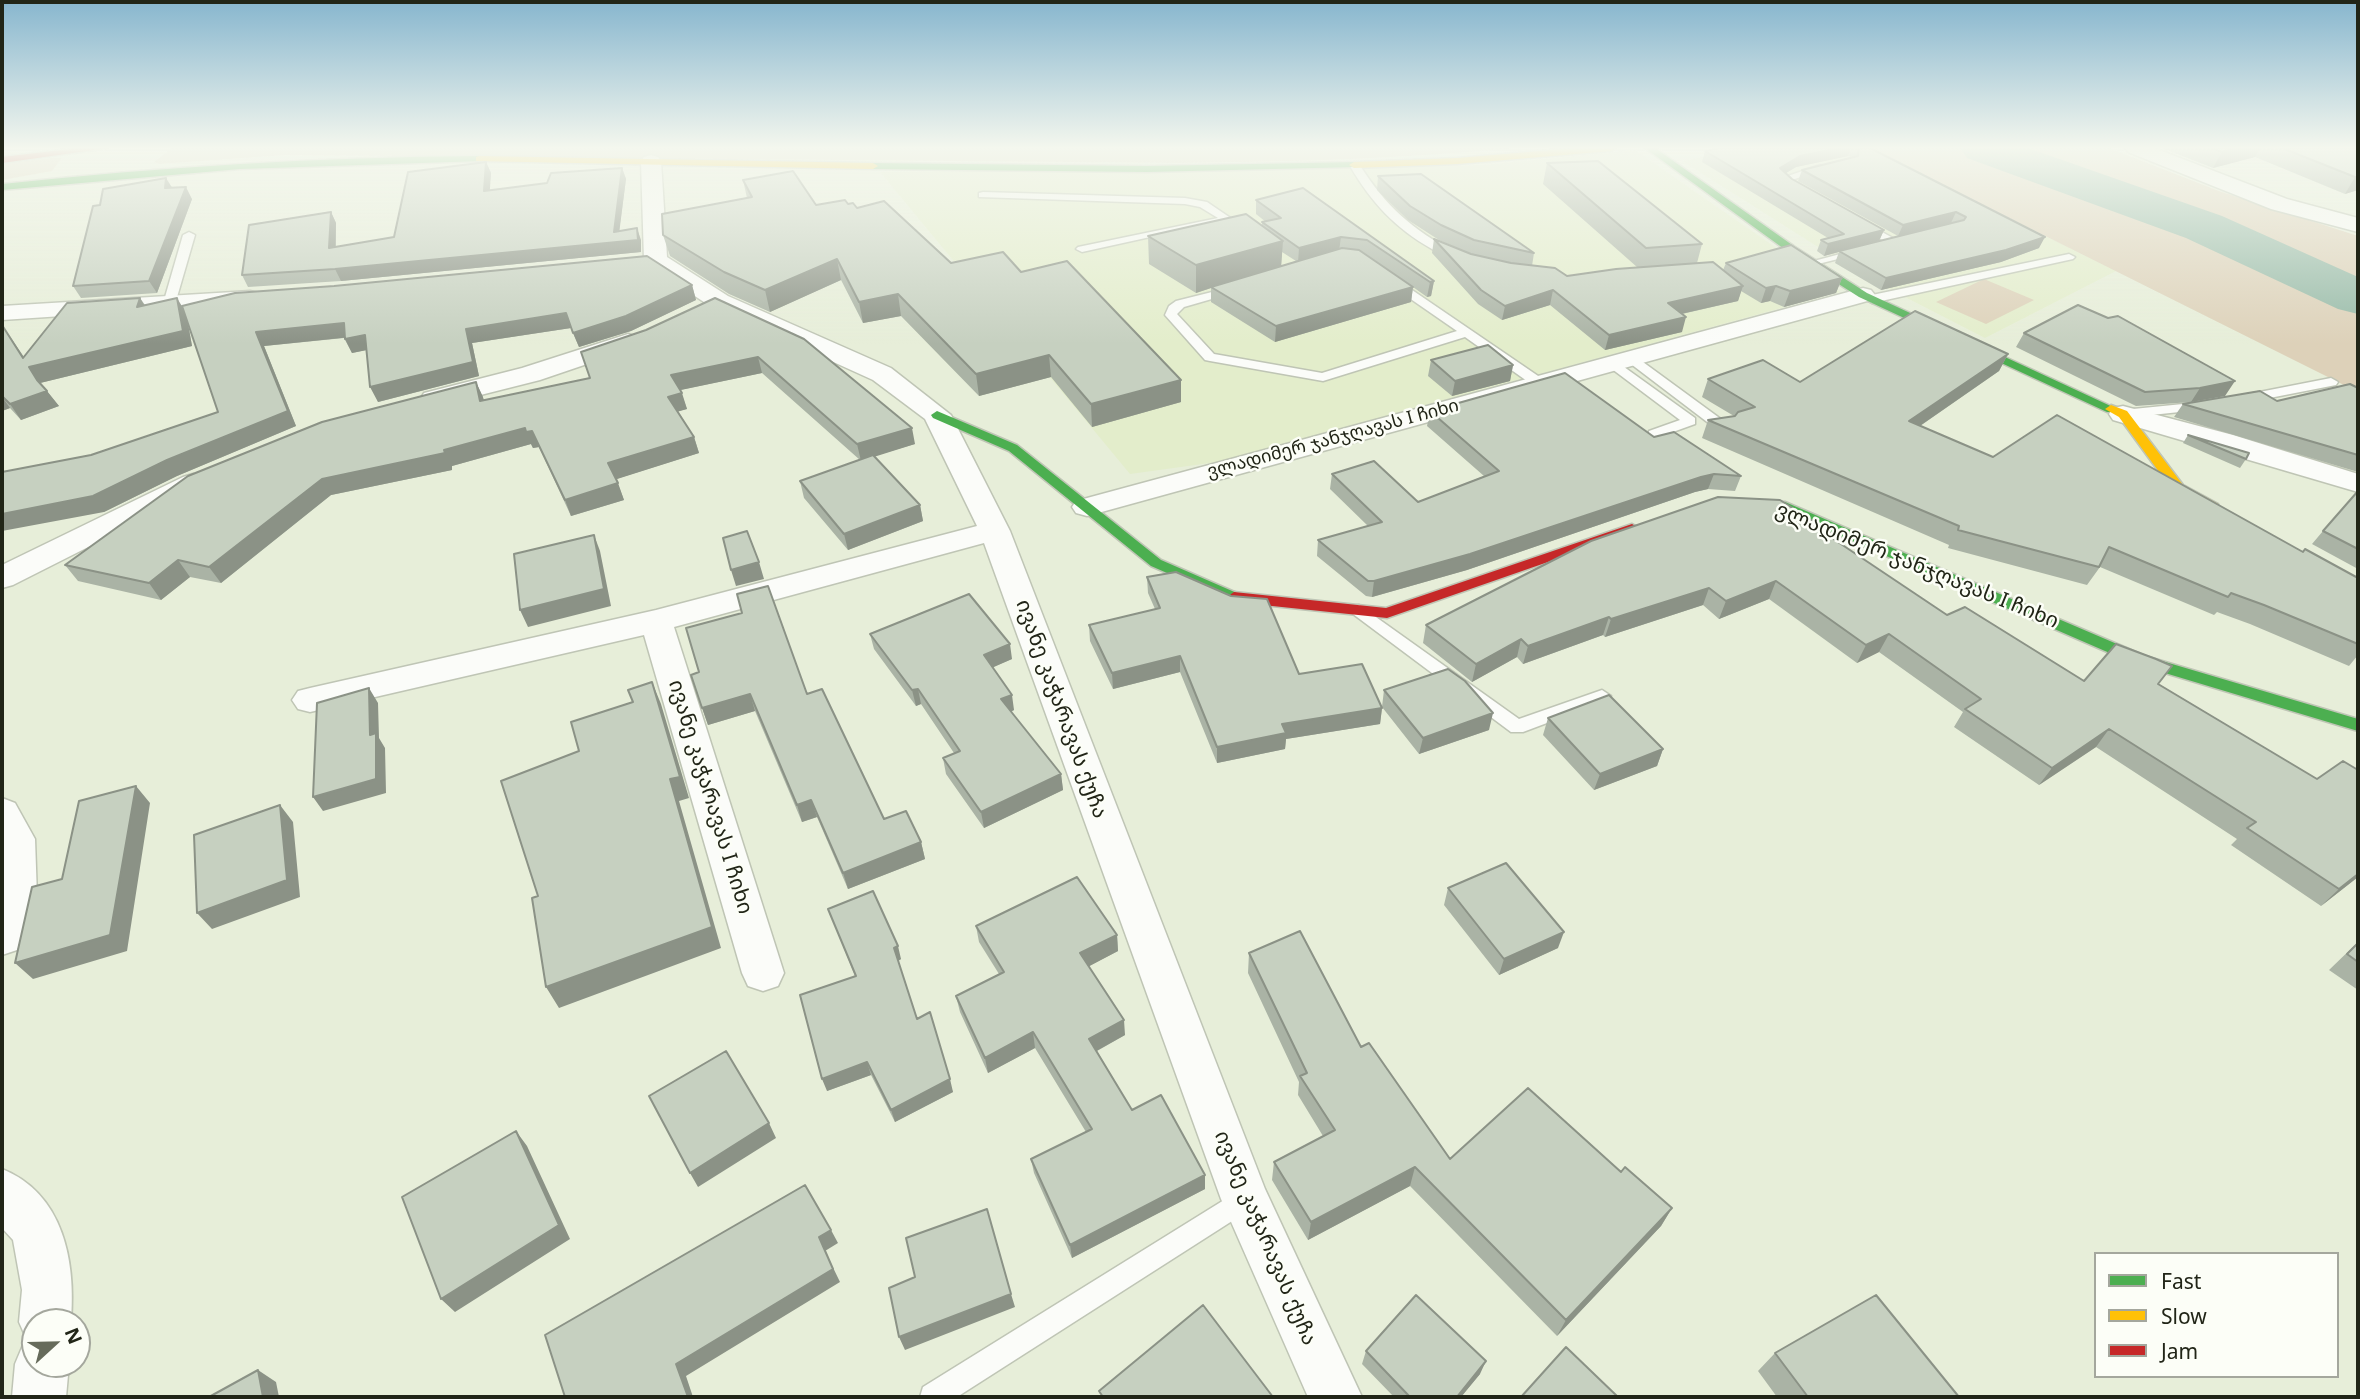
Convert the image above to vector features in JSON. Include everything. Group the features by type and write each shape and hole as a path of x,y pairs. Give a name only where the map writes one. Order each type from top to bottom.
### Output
{"street":[{"name":"ივანე კაჭარავას ქუჩა","path":"647,213 643,261 708,307 882,374 937,415 995,531 1245,1199 1335,1397"},
{"path":"1735,213 1785,251 1814,264 1867,297 2123,414 2223,441 2358,483"},
{"path":"2314,213 2358,225"},
{"path":"2,313 275,296"},
{"name":"ვლადიმერ ჯანჯღავას I ჩიხი","path":"1087,507 1622,360 1867,297"},
{"path":"409,405 531,374 652,332"},
{"path":"2123,414 2178,488 2226,514"},
{"path":"937,415 1013,448 1156,563 1231,597 1387,613 1644,524"},
{"path":"2,578 214,474"},
{"name":"ვლადიმერ ჯანჯღავას I ჩიხი","path":"1732,503 1780,505 2140,660 2358,725"},
{"path":"310,700 656,621 995,531"},
{"name":"ივანე კაჭარავას I ჩიხი","path":"656,621 763,973"},
{"path":"2,813 16,839 17,897 2,938"},
{"path":"2,1193 36,1228 48,1290 47,1308"},
{"path":"39,1397 41,1378"}],"lane":[{"path":"1082,249 1232,223 1217,213"},
{"path":"1390,213 1412,234 1462,261"},
{"path":"1814,264 1902,241 1850,217"},
{"path":"169,304 189,235"},
{"path":"1867,297 2069,257"},
{"path":"1383,274 1539,383"},
{"path":"1244,285 1180,304 1173,309 1171,315 1210,357 1323,377 1468,332"},
{"path":"1622,360 1724,428"},
{"path":"1622,360 1690,421 1654,434"},
{"path":"2123,414 2223,403 2331,382"},
{"path":"1359,610 1517,727 1602,696"},
{"path":"933,1397 1245,1199"}],"shaded area":[{"path":"914,213 1726,213 1840,292 1217,462 1130,474"},
{"path":"1765,213 2000,213 2116,271 1985,338 1864,276"},
{"path":"2000,213 2288,213 2358,236 2358,392"},
{"path":"1984,279 2034,300 1986,324 1936,302"}],"building":[{"path":"91,213 176,213 149,281 73,286"},
{"path":"331,213 329,248 394,237 399,213 616,213 614,232 637,228 638,240 335,269 242,275 249,225"},
{"path":"897,213 951,263 1003,252 1021,272 1067,261 1181,380 1091,404 1049,355 976,374 898,294 859,302 837,259 765,290 724,272 663,235 662,214"},
{"path":"1274,213 1339,213 1434,281 1430,282 1367,240 1341,237 1299,248 1262,222 1281,218"},
{"path":"1422,213 1477,213 1534,253 1474,240"},
{"path":"1606,213 1664,213 1702,244 1646,248"},
{"path":"1809,213 1854,213 1884,230 1828,244 1821,240 1844,234"},
{"path":"1881,213 1951,213 1903,225"},
{"path":"1959,213 1998,213 2045,237 2006,250 1886,278 1839,251 1964,220 1966,217"},
{"path":"1246,214 1283,241 1196,265 1148,236"},
{"path":"1434,239 1471,254 1511,263 1555,268 1567,276 1616,269 1713,262 1743,286 1668,303 1686,317 1609,335 1553,290 1505,306 1481,290"},
{"path":"1791,245 1842,278 1790,291 1776,286 1766,288 1726,263"},
{"path":"1342,248 1359,250 1413,287 1276,326 1211,287"},
{"path":"647,256 692,285 626,316 573,333 566,313 466,329 473,362 370,387 365,335 345,339 344,323 256,332 288,411 167,460 93,496 2,514 2,472 91,455 218,412 182,306 235,293"},
{"path":"140,298 137,307 177,298 183,331 29,367 47,391 10,404 2,396 2,325 23,358 67,303"},
{"path":"715,298 804,339 912,428 857,444 758,357 671,375 682,393 668,397 694,437 608,463 618,483 565,500 532,431 526,432 525,428 444,450 445,453 322,479 209,567 178,560 149,583 65,565 188,476 322,422 476,382 480,401 590,378 581,352 646,330"},
{"path":"2078,305 2108,318 2118,316 2235,381 2200,388 2145,392 2024,333"},
{"path":"1915,311 2008,354 1909,421 1993,457 2057,415 2303,552 2305,549 2358,578 2358,644 2231,593 2228,597 2109,547 2099,567 1958,530 1959,526 1708,420 1735,416 1738,412 1755,407 1708,379 1763,360 1800,382"},
{"path":"1488,345 1513,365 1455,381 1431,360"},
{"path":"1565,373 1654,437 1674,432 1741,476 1714,474 1701,477 1470,554 1374,581 1368,581 1318,540 1382,522 1332,474 1374,461 1418,502 1499,471 1430,411"},
{"path":"2350,384 2358,388 2358,455 2183,404 2260,391 2277,401"},
{"path":"2188,435 2249,453 2246,459"},
{"path":"873,455 920,505 844,534 800,481"},
{"path":"2358,491 2358,549 2323,531"},
{"path":"1718,497 1780,500 1947,615 1965,607 2084,681 2116,644 2172,666 2158,684 2317,779 2343,761 2358,770 2358,874 2339,889 2247,828 2256,822 2109,729 2052,768 1965,709 1981,699 1889,634 1866,645 1776,581 1726,601 1709,588 1611,619 1609,617 1528,646 1521,639 1476,664 1426,625 1591,541"},
{"path":"747,531 759,562 731,570 723,538"},
{"path":"594,535 604,589 520,610 514,554"},
{"path":"1176,572 1231,596 1267,599 1299,674 1362,664 1382,708 1282,724 1286,733 1217,747 1180,656 1112,673 1089,625 1160,608 1147,577"},
{"path":"768,586 807,694 822,689 884,819 906,811 921,842 843,873 811,800 797,805 750,694 702,708 691,675 699,672 686,628 742,613 737,594"},
{"path":"969,594 1010,644 984,655 1012,695 1001,699 1061,774 981,812 943,758 960,751 918,689 912,690 870,634"},
{"path":"1448,669 1465,681 1493,713 1423,738 1384,690"},
{"path":"652,682 680,777 670,779 712,927 546,987 532,898 538,896 501,781 579,751 571,722 633,702 628,690"},
{"path":"369,688 370,735 376,733 376,779 313,797 317,703"},
{"path":"1609,695 1663,749 1600,774 1548,718"},
{"path":"136,786 110,935 15,963 32,887 62,879 79,801"},
{"path":"280,805 287,880 197,913 194,835"},
{"path":"1506,863 1564,932 1504,959 1448,888"},
{"path":"1077,877 1117,935 1080,953 1124,1020 1089,1039 1132,1110 1161,1095 1205,1175 1070,1245 1031,1159 1092,1129 1033,1032 985,1058 956,996 1004,972 976,926"},
{"path":"873,891 898,946 894,948 917,1019 930,1012 950,1079 891,1110 867,1062 822,1079 800,995 856,976 828,909"},
{"path":"1300,931 1361,1047 1369,1043 1450,1159 1528,1088 1621,1172 1625,1167 1672,1208 1566,1320 1415,1167 1311,1222 1274,1162 1335,1130 1300,1076 1307,1073 1249,953"},
{"path":"2358,943 2358,962 2347,954"},
{"path":"726,1051 769,1123 690,1173 649,1096"},
{"path":"516,1131 559,1225 441,1299 402,1197"},
{"path":"805,1185 831,1230 819,1237 833,1269 676,1364 688,1397 565,1397 545,1335"},
{"path":"987,1209 1011,1294 899,1337 889,1288 915,1277 906,1238"},
{"path":"1416,1295 1486,1361 1457,1397 1410,1397 1366,1351"},
{"path":"1876,1295 1959,1397 1808,1397 1775,1353"},
{"path":"1203,1305 1273,1397 1103,1397 1099,1391"},
{"path":"1566,1347 1618,1397 1521,1397"},
{"path":"258,1370 263,1397 209,1397"}],"waterway":[{"path":"2166,213 2204,227 2358,297"}],"traffic: fast":[{"path":"1741,213 1863,295 2111,409"},
{"path":"937,415 1013,448 1156,563 1234,597"},
{"path":"1754,504 1780,505 2140,660 2358,725"}],"traffic: slow":[{"path":"2111,409 2123,414 2178,488 2213,507"}],"traffic: jam":[{"path":"1234,597 1387,613 1632,528"}]}
